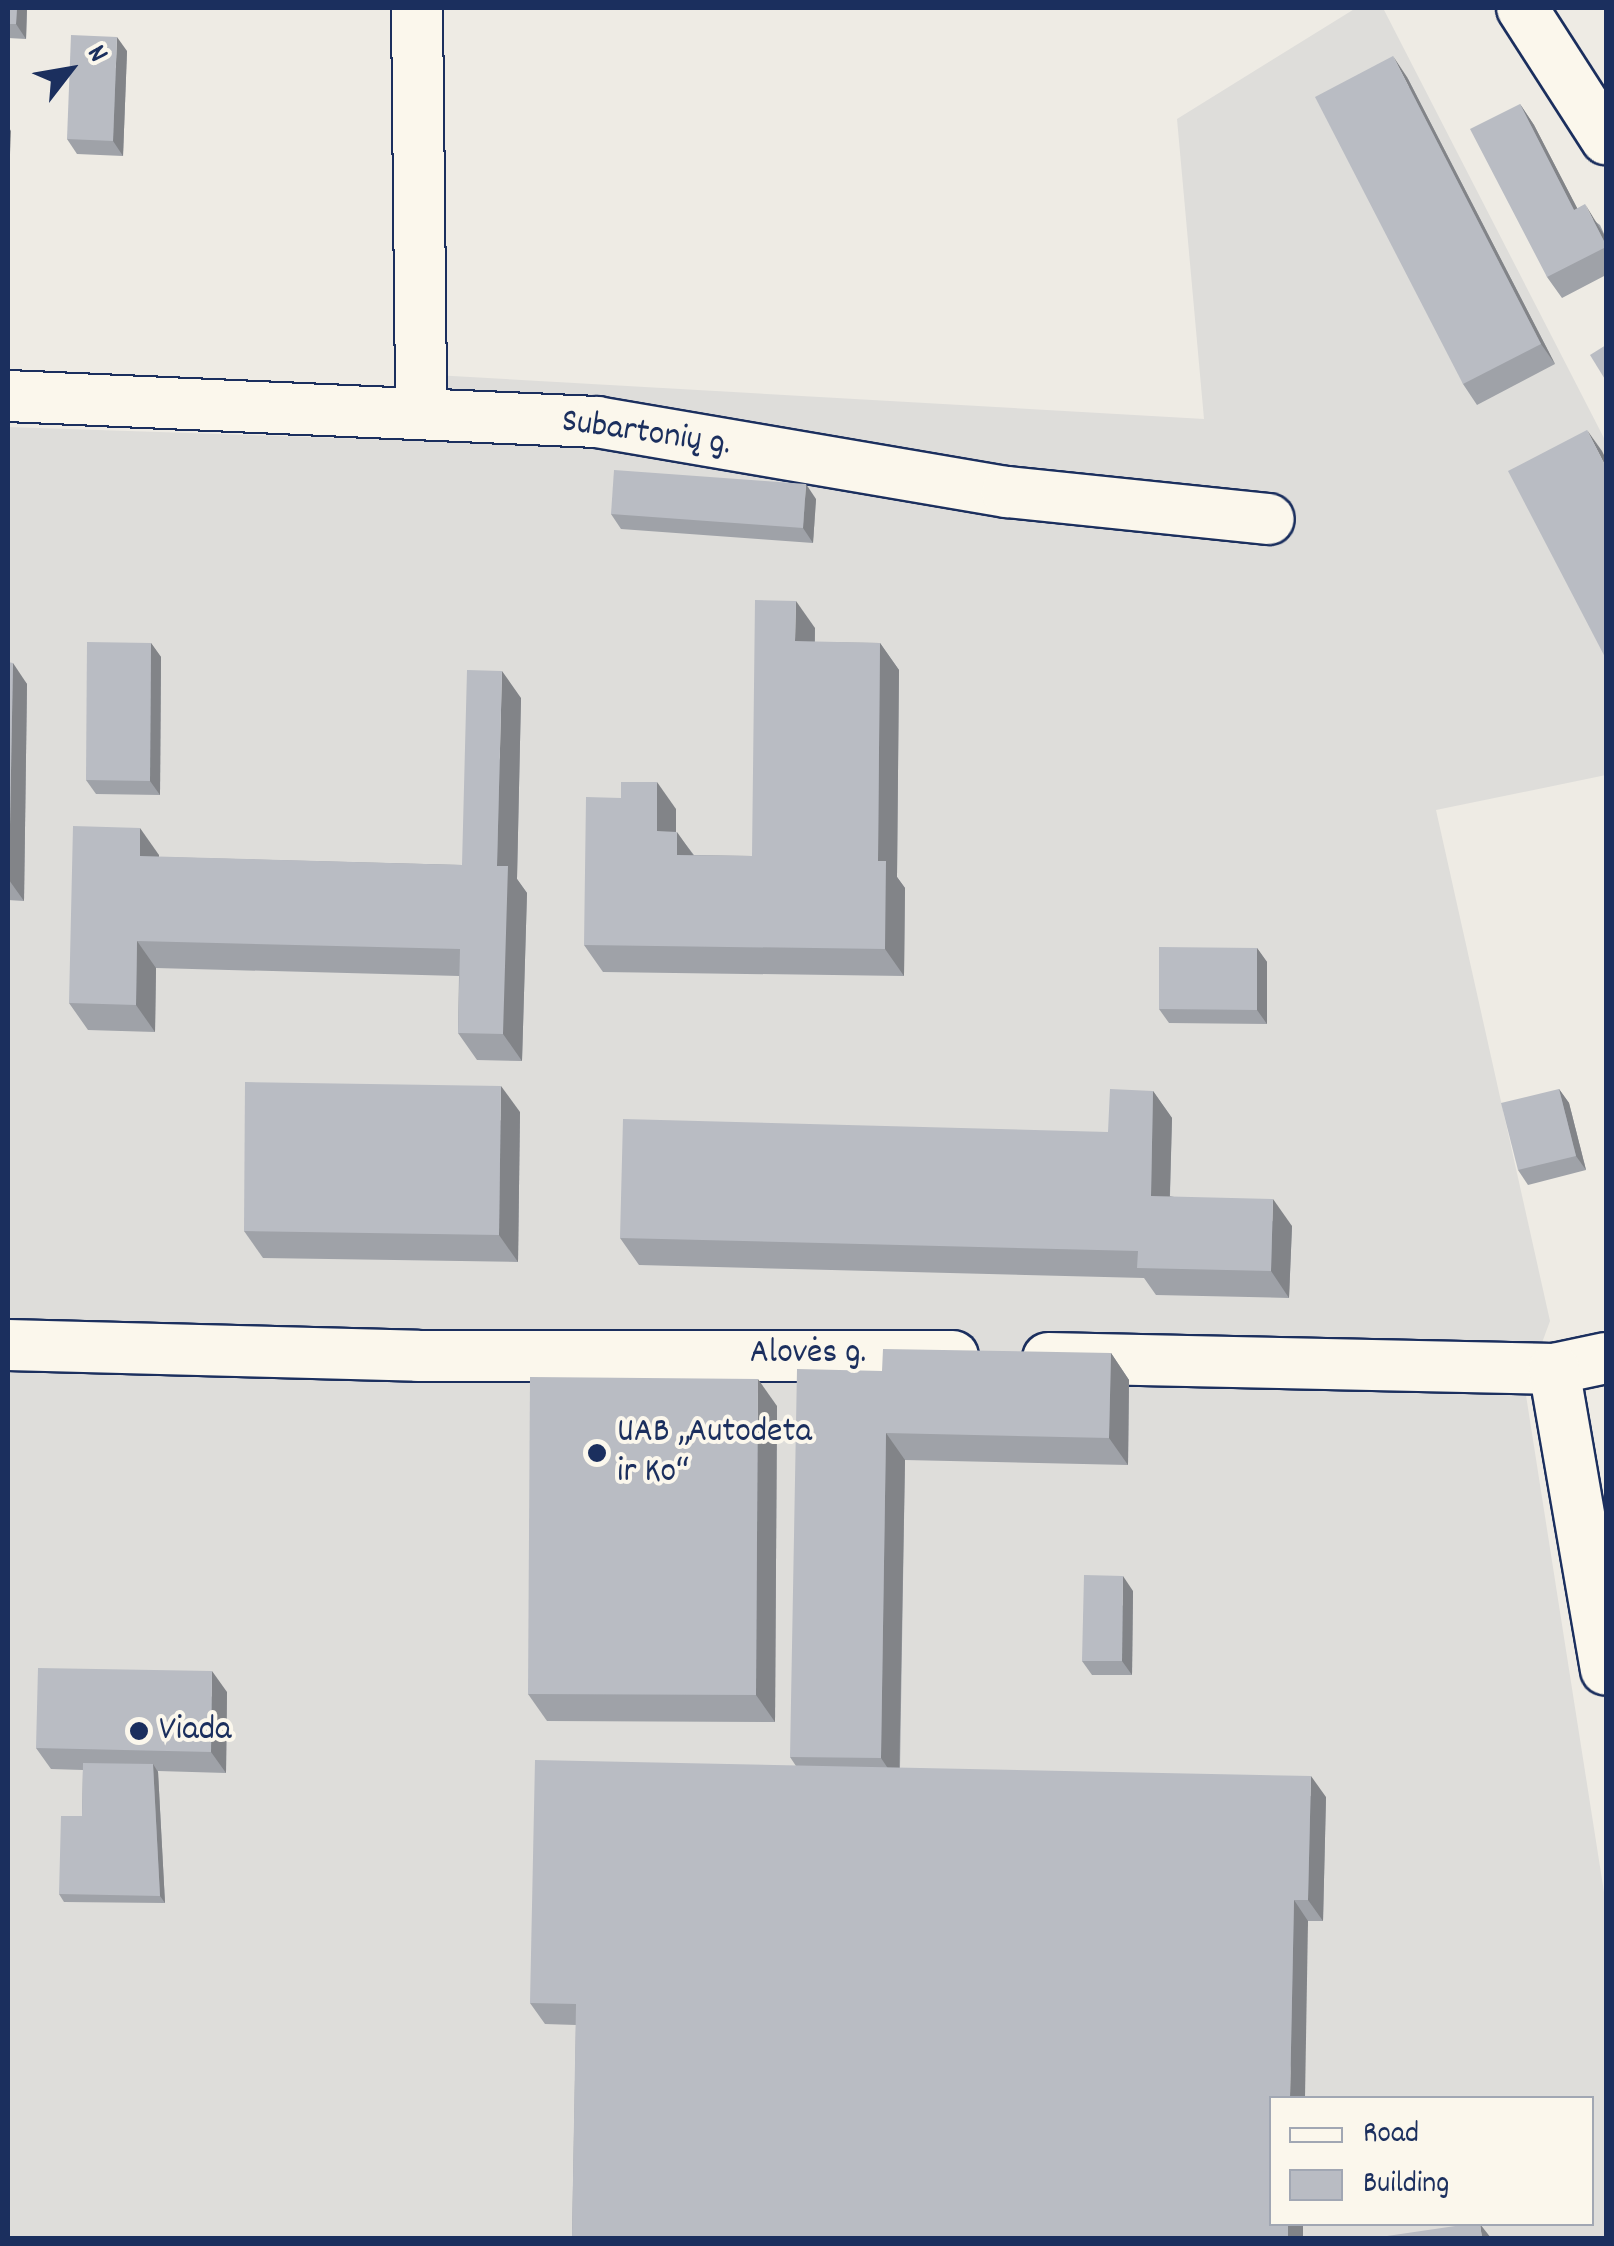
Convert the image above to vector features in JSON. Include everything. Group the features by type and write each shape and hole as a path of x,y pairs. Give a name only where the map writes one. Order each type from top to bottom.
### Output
{"street":[{"path":"416,8 421,411"},
{"path":"1522,8 1606,139"},
{"name":"Subartonių g.","path":"8,396 421,411 597,422 1007,492 1269,519"},
{"name":"Alovės g.","path":"8,1344 266,1354 846,1353 1554,1369 1606,1358"},
{"path":"1554,1369 1606,1670"}],"shaded area":[{"path":"1356,8 1383,8 1606,442 1606,775 1436,810 1550,1321 1525,1389 1606,1905 1606,2238 8,2238 8,427 398,440 399,373 1204,419 1177,119"}],"building":[{"path":"8,8 17,8 16,24 8,24"},
{"path":"71,35 117,37 113,141 67,139"},
{"path":"1393,56 1541,344 1463,384 1315,97"},
{"path":"1520,104 1574,210 1585,204 1606,245 1547,277 1470,129"},
{"path":"1606,345 1606,381 1590,355"},
{"path":"1587,430 1606,467 1606,659 1508,471"},
{"path":"614,470 806,484 803,528 611,514"},
{"path":"755,600 796,601 795,641 880,643 878,861 886,861 885,949 584,945 586,797 621,798 621,782 657,782 657,831 677,832 677,855 752,856"},
{"path":"87,642 151,643 150,781 86,780"},
{"path":"8,662 13,663 9,880 8,880"},
{"path":"467,670 502,671 497,866 508,866 503,1034 458,1033 460,949 137,941 136,1005 69,1003 73,826 140,828 140,856 462,865"},
{"path":"1159,947 1257,948 1257,1010 1159,1009"},
{"path":"245,1082 501,1086 499,1235 244,1231"},
{"path":"1110,1089 1153,1091 1151,1196 1273,1199 1271,1271 1137,1268 1138,1251 620,1238 623,1119 1108,1132"},
{"path":"1559,1089 1576,1156 1518,1170 1501,1103"},
{"path":"883,1349 1111,1353 1109,1438 886,1433 881,1758 790,1757 797,1369 882,1371"},
{"path":"530,1377 758,1379 756,1695 528,1694"},
{"path":"1084,1575 1123,1576 1122,1661 1082,1661"},
{"name":"Viada","path":"38,1668 212,1671 211,1752 36,1748"},
{"path":"535,1760 1311,1776 1308,1900 1294,1900 1290,2096 1269,2096 1269,2226 1288,2226 1288,2238 572,2238 576,2004 530,2003"},
{"path":"83,1763 153,1764 160,1896 59,1894 61,1816 82,1816"},
{"path":"1480,2226 1482,2238 1387,2238"}],"place":[{"name":"UAB „Autodeta ir Ko“","path":"597,1453"},
{"name":"Viada","path":"139,1731"}]}
